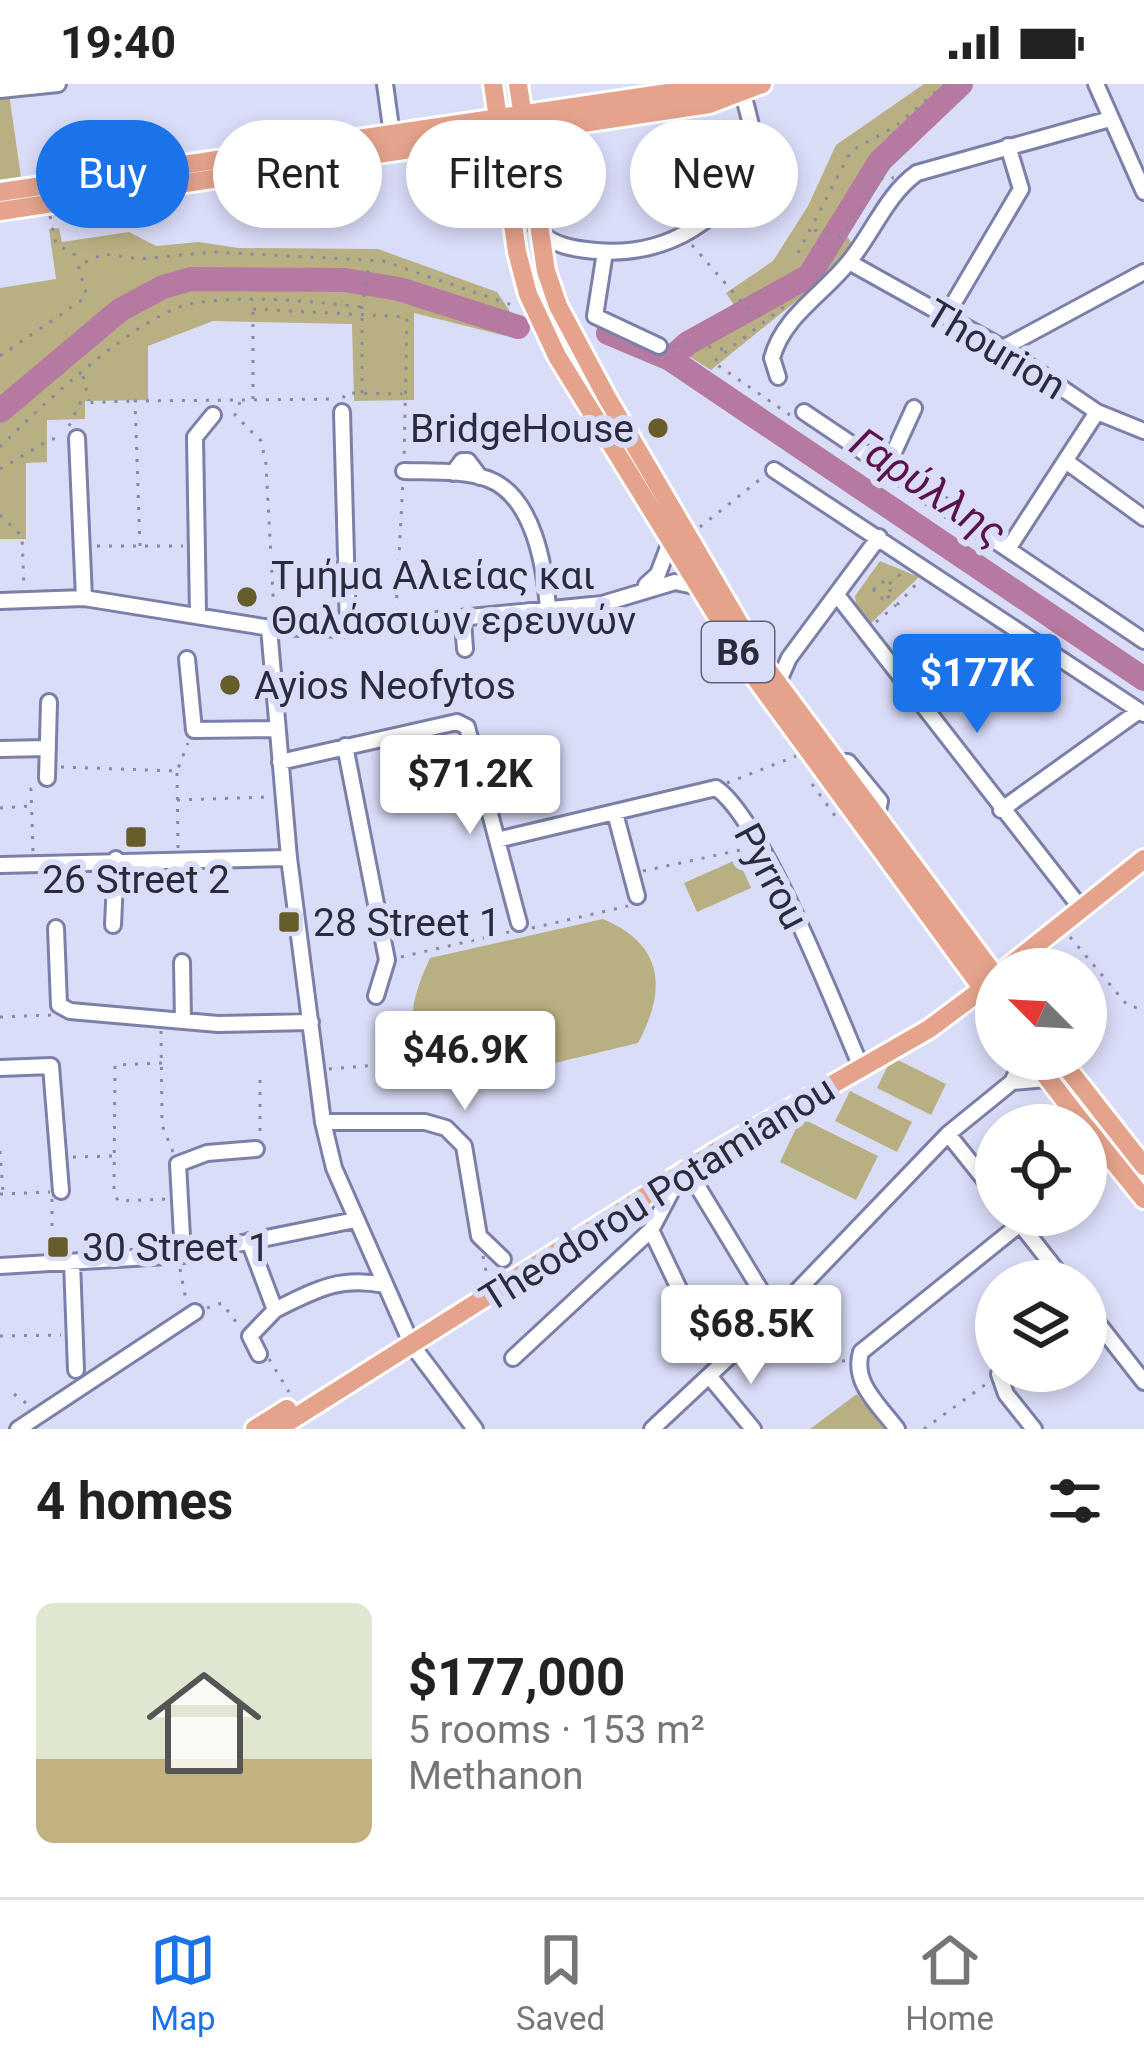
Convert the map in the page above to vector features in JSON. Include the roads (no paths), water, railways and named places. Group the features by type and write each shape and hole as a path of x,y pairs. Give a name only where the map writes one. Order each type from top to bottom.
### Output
{"main road":[{"name":"B6","path":"493,84 496,120"},
{"name":"B6","path":"518,84 522,120"},
{"path":"552,120 762,84"},
{"path":"0,192 406,134"},
{"path":"0,211 406,143"},
{"name":"B6","path":"516,228 528,293 557,356 760,661 877,816 975,958"},
{"name":"B6","path":"536,228 558,306 679,542 694,586 975,960"},
{"path":"1031,948 1144,859"},
{"name":"Theodorou Potamianou","path":"277,1429 329,1391 412,1346 684,1171 929,1029 975,993"},
{"path":"1048,1080 1067,1104"},
{"path":"1076,1080 1144,1166"},
{"path":"1107,1153 1144,1199"},
{"name":"Theodorou Potamianou","path":"255,1429 313,1394 329,1391"}],"street":[{"path":"0,91 58,84"},
{"path":"385,84 392,135"},
{"path":"1096,84 1144,192"},
{"path":"536,228 551,241 605,252 643,252 685,237 727,192 752,146 735,89"},
{"path":"778,376 772,358 785,328 849,262 903,183 917,173 1110,119"},
{"path":"946,316 1021,189 1008,146"},
{"path":"546,272 580,250"},
{"path":"605,252 595,316 659,346"},
{"name":"Thourion","path":"849,262 1003,348 1097,412 1144,430"},
{"path":"1003,348 1144,272"},
{"path":"342,406 348,629"},
{"path":"887,467 914,408"},
{"path":"804,412 1144,641"},
{"path":"1008,549 1097,412"},
{"path":"198,613 195,437 214,415"},
{"path":"77,438 84,598"},
{"path":"1066,462 1144,518"},
{"path":"404,470 480,477 503,489 544,562 548,609"},
{"path":"774,470 1142,712 1001,809"},
{"path":"778,683 788,658 879,537"},
{"path":"639,593 679,542"},
{"path":"0,601 84,598 272,628 348,629 602,604 675,581 694,586"},
{"path":"837,595 1080,907"},
{"path":"463,621 466,649"},
{"path":"272,628 289,858 323,1122 355,1220 412,1346 475,1429"},
{"path":"760,661 788,658"},
{"path":"187,659 189,723 194,730 276,729"},
{"path":"47,772 49,702"},
{"path":"280,762 457,722 466,728 519,923"},
{"path":"345,746 387,960 376,996"},
{"path":"0,748 48,748"},
{"name":"Pyrrou","path":"497,840 716,788 729,797 759,846 861,1067"},
{"path":"615,813 637,896"},
{"path":"0,865 289,858"},
{"path":"113,925 116,859"},
{"path":"56,928 59,1005 70,1011 183,1021 311,1022"},
{"path":"182,962 183,1021"},
{"path":"0,1068 51,1066 57,1192"},
{"path":"652,1429 775,1314 948,1133 1012,1082 1035,1080"},
{"path":"323,1122 425,1122 446,1129 464,1147 479,1236 503,1259"},
{"path":"948,1133 975,1167"},
{"path":"181,1255 178,1164 207,1153 256,1149"},
{"path":"513,1358 651,1230 684,1171 775,1314"},
{"path":"0,1266 181,1255 355,1220"},
{"path":"651,1230 694,1320"},
{"path":"896,1429 863,1384 858,1363 868,1343 997,1236"},
{"path":"1030,1236 1049,1260"},
{"path":"249,1241 275,1310"},
{"path":"72,1262 76,1370"},
{"path":"259,1354 250,1336 275,1310 331,1282 355,1279 384,1285"},
{"path":"19,1429 195,1312"},
{"path":"1107,1335 1144,1382"},
{"path":"710,1377 753,1429"},
{"path":"1005,1392 1034,1429"}],"waterway":[{"name":"Γαρύλλης","path":"608,333 670,359 688,343 809,276 880,161 961,84"},
{"name":"Γαρύλλης","path":"0,411 120,310 163,287 191,279 345,280 399,289 518,327"},
{"name":"Γαρύλλης","path":"670,359 1144,679"}],"place":[{"name":"BridgeHouse","path":"658,428"},
{"name":"Τμήμα Αλιείας και Θαλάσσιων ερευνών","path":"247,597"},
{"name":"Ayios Neofytos","path":"230,685"},
{"name":"26 Street 2","path":"136,837"},
{"name":"28 Street 1","path":"289,922"},
{"name":"30 Street 1","path":"58,1247"}]}
